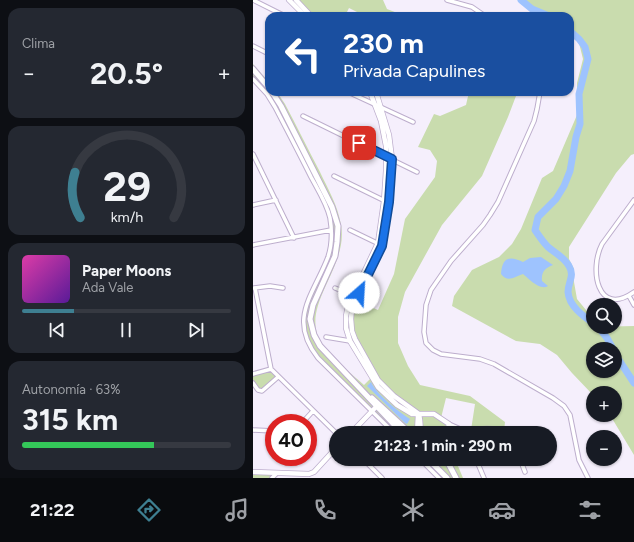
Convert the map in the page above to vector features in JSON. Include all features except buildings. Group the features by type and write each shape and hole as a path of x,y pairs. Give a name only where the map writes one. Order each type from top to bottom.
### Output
{"main road":[{"path":"253,70 265,84"},
{"path":"275,96 332,206 338,226 335,256 313,305 310,319 314,335 320,346 360,389 402,426"},
{"path":"360,389 374,408 394,426"},
{"path":"435,466 446,477"},
{"path":"449,466 455,478"}],"street":[{"path":"253,0 277,12"},
{"path":"289,0 300,12"},
{"path":"296,0 307,12"},
{"path":"447,0 472,7 479,12"},
{"path":"253,46 265,52"},
{"path":"253,79 265,92"},
{"path":"268,96 324,200 330,217 331,230 328,256 309,297 305,310 303,323 306,337 312,350 318,358 374,408 388,426"},
{"path":"356,96 413,122"},
{"path":"372,96 384,134 386,157 386,202"},
{"path":"357,348 352,331 352,308 355,297 380,244 392,159 389,135 378,96"},
{"path":"539,96 533,121 494,209 483,225 451,261 431,290 426,305 423,332 426,343 433,350 441,354 480,359 494,364 553,398 564,406 570,415 579,460 588,478"},
{"path":"303,116 417,172"},
{"path":"253,154 295,238"},
{"path":"334,176 386,202"},
{"path":"253,205 276,200"},
{"path":"634,201 602,244 598,252 596,265 599,287 607,298 621,300 634,292"},
{"path":"253,245 331,230"},
{"path":"350,230 380,244"},
{"path":"283,288 270,286 254,288 271,369 329,426"},
{"path":"335,288 355,297"},
{"path":"629,296 634,305"},
{"path":"355,297 348,306 346,328 350,341 357,348 378,380 394,396 419,414 434,414 453,426"},
{"path":"327,337 350,341"},
{"path":"253,374 271,369"},
{"path":"253,383 257,390 262,391 278,377"},
{"path":"357,426 374,408"},
{"path":"310,414 313,411"},
{"path":"417,426 419,414"},
{"path":"419,414 421,426"},
{"path":"253,430 265,431"},
{"path":"253,472 309,474 314,472 329,456"},
{"path":"370,466 382,478"},
{"path":"427,466 439,478"},
{"path":"479,466 484,478"},
{"path":"523,466 525,472"},
{"path":"272,478 276,474"}],"green space":[{"path":"295,0 383,0 387,9 395,12 357,12 349,8 347,12 308,12"},
{"path":"518,0 634,0 634,154 631,155 616,173 569,247 569,259 574,269 574,282 577,299 586,310 586,334 622,334 622,326 634,326 634,455 622,435 622,430 619,430 614,422 622,422 622,386 586,386 586,388 557,355 540,344 516,341 452,306 454,296 472,270 499,257 512,244 521,229 542,178 553,171 577,115 577,83 583,59 579,43 574,39 574,12 532,12"},
{"path":"253,64 265,78 265,92 253,79"},
{"path":"268,96 280,96 285,104 320,172 340,218 342,241 316,315 316,329 321,343 335,359 364,385 371,378 397,405 415,414 382,385 352,331 353,309 357,301 378,310 394,274 405,219 435,177 437,161 430,150 418,147 434,114 440,116 466,105 468,96 516,96 482,176 442,225 405,292 398,317 398,343 408,366 420,385 470,396 505,422 505,426 472,426 475,404 446,398 441,418 446,422 446,426 402,426 371,397 396,426 387,426 318,358 306,337 305,310 328,256 331,230 324,200"},
{"path":"271,370 277,377 262,393 253,380 253,373"},
{"path":"427,466 458,466 463,478 439,478"},
{"path":"253,472 276,474 272,478 253,478"}],"water":[{"path":"541,257 553,265 546,269 542,275 542,281 548,286 538,286 523,274 509,279 501,274 503,264 507,259 514,259 523,262 530,258"},
{"path":"371,382 383,397 410,419 407,424 367,386"}],"waterway":[{"path":"521,0 532,9 539,12"},
{"path":"574,35 585,47 588,59 579,94 580,124 576,137 570,171 564,186 556,199 538,217 535,230 546,245 569,266 571,270 568,288 569,297 577,310 586,318"},
{"path":"604,334 609,342"},
{"path":"622,365 634,383"}],"route":[{"path":"359,143 392,159 385,235 381,250 359,293"}]}
